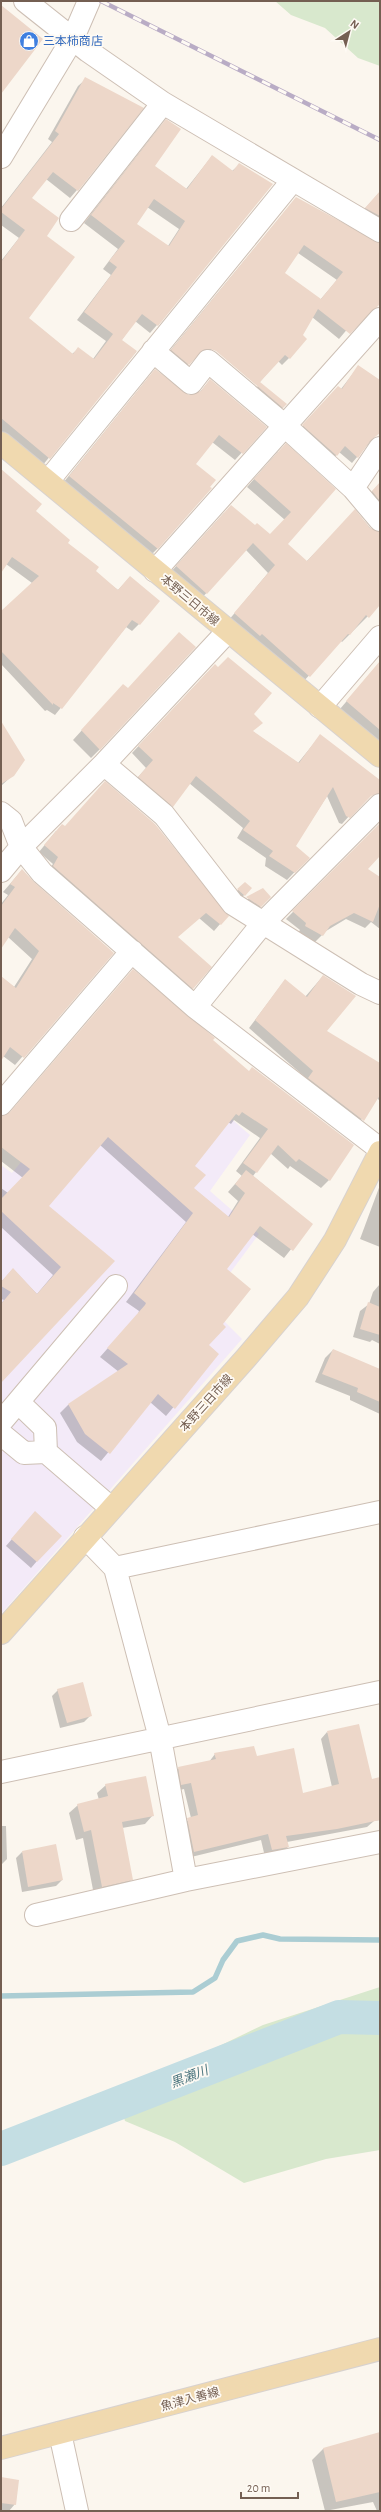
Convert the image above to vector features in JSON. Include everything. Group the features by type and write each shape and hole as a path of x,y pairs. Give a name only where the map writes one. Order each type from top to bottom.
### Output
{"main road":[{"name":"本野三日市線","path":"1,443 380,756"},
{"name":"本野三日市線","path":"1,1633 246,1358 298,1297 336,1240 380,1151"},
{"name":"魚津入善線","path":"1,2448 380,2349"}],"street":[{"path":"25,1 73,38 163,103 380,231"},
{"path":"1,157 73,38 89,1"},
{"path":"71,220 163,103"},
{"path":"48,481 293,180"},
{"path":"155,571 380,319"},
{"path":"153,352 191,383 208,361 285,426 353,488 380,520"},
{"path":"353,488 380,448"},
{"path":"1,871 21,847 104,764 228,631"},
{"path":"320,707 380,637"},
{"path":"104,764 164,814 233,904 361,984 380,993"},
{"path":"195,1007 263,923 380,805"},
{"path":"1,813 11,821 21,847 42,873 195,1007 380,1151"},
{"path":"1,1104 132,951"},
{"path":"1,1422 116,1286"},
{"path":"18,1402 45,1428 46,1452"},
{"path":"1,1434 24,1453 46,1452 111,1508"},
{"path":"114,1568 380,1512"},
{"path":"85,1537 114,1568 160,1738 186,1880"},
{"path":"1,1772 380,1692"},
{"path":"36,1915 186,1880 380,1842"},
{"path":"60,2433 77,2511"}],"shaded area":[{"path":"125,1027 250,1135 210,1191 259,1234 207,1304 242,1339 1,1614 1,1165 12,1173 101,1064"}],"green space":[{"path":"275,1 380,1 380,66 358,58 325,28 291,15"},
{"path":"380,1987 380,2150 326,2159 244,2183 175,2142 125,2121 115,2089 190,2060 263,2025"}],"building":[{"path":"1,5 43,39 1,94"},
{"path":"85,77 144,108 78,191 53,172 32,198 59,218 47,236 75,257 29,318 73,354 78,347 94,359 113,334 84,312 117,267 109,261 125,241 91,215 166,119 181,129 155,166 187,189 212,155 233,171 239,163 273,184 158,326 142,314 122,340 137,351 50,459 1,418 1,262 25,230 1,212 1,209 59,134 55,131","holes":["154,199 185,221 169,246 137,224"]},
{"path":"380,191 380,216 365,208"},
{"path":"296,197 380,243 380,304 350,334 318,309 303,335 307,339 290,359 285,355 260,382 287,404 283,408 216,351 210,349 203,350 189,365 171,350","holes":["304,245 343,272 321,299 285,273"]},
{"path":"358,365 380,380 380,433 370,441 358,458 345,446 337,456 302,425 338,386 342,389"},
{"path":"155,369 189,395 201,391 210,379 267,427 243,454 219,435 196,464 216,480 210,487 212,488 158,549 69,476"},
{"path":"286,443 336,489 288,544 307,561 355,509 370,528 380,532 380,605 369,618 366,615 350,635 348,634 310,677 262,634 260,636 234,613 275,565 253,543 207,594 176,566 231,505 255,525 257,523 270,534 291,512 254,479"},
{"path":"1,469 42,504 36,511 70,540 68,543 99,567 96,571 118,590 130,576 160,601 140,625 132,620 62,709 53,703 53,705 1,651 1,611 39,576 12,557 1,573"},
{"path":"380,482 380,501 372,491"},
{"path":"179,632 196,647 100,750 81,730 123,684 128,688"},
{"path":"228,657 272,693 254,714 263,723 253,731 299,763 320,734 380,780 380,793 371,796 350,818 346,816 333,787 296,846 310,858 295,873 269,856 273,851 243,830 250,821 196,776 173,807 138,777 153,760 138,746 215,664 218,667"},
{"path":"380,661 380,730 346,701"},
{"path":"1,721 25,760 14,776 1,784"},
{"path":"105,781 155,824 229,916 221,925 206,913 178,937 212,967 193,989 53,866 58,857 44,845 62,824 65,826"},
{"path":"380,823 380,856 368,869 380,877 380,904 373,922 354,913 330,926 323,936 305,926 306,923 292,911"},
{"path":"22,869 34,882 114,953 24,1058 10,1047 1,1061 1,976 16,988 39,951 15,928 1,949 1,906 15,887 10,884"},
{"path":"245,882 252,888 245,896 237,889"},
{"path":"263,888 271,897 261,907 246,897"},
{"path":"133,969 215,1038 213,1040 249,1071 252,1067 354,1145 330,1181 299,1159 296,1162 278,1145 257,1173 243,1163 268,1129 242,1112 239,1116 236,1114 195,1166 206,1175 194,1188 229,1217 245,1193 235,1184 246,1170 313,1224 293,1251 260,1226 227,1269 251,1289 223,1324 226,1327 209,1345 219,1354 175,1409 158,1394 110,1454 85,1434 68,1404 128,1364 107,1348 145,1305 146,1303 134,1293 193,1213 108,1137 49,1206 115,1261 1,1383 1,1304 11,1292 1,1286 1,1282 13,1268 37,1294 61,1267 1,1211 1,1199 30,1169 1,1147 1,1116 10,1112"},
{"path":"323,975 356,996 327,1031 380,1063 380,1095 364,1121 308,1078 313,1071 255,1020 285,979 307,997"},
{"path":"368,1302 380,1307 380,1335 360,1329"},
{"path":"333,1349 380,1369 380,1402 357,1392 358,1388 322,1374"},
{"path":"35,1511 62,1536 37,1562 11,1539"},
{"path":"83,1682 92,1716 67,1723 57,1689"},
{"path":"359,1724 372,1779 380,1777 380,1820 337,1829 286,1836 289,1847 272,1850 268,1834 194,1852 187,1818 198,1815 191,1783 181,1785 178,1767 216,1759 214,1753 254,1746 257,1756 294,1748 303,1793 339,1784 327,1731"},
{"path":"146,1776 154,1816 122,1822 133,1880 102,1887 91,1830 84,1832 77,1804 108,1796 105,1784"},
{"path":"56,1844 63,1880 28,1887 22,1851"},
{"path":"380,2432 380,2492 336,2502 323,2448"},
{"path":"1,2477 19,2480 16,2505 1,2503"}],"waterway":[{"path":"1,1996 193,1992 215,1978 223,1960 237,1941 263,1935 280,1939 380,1940"},
{"name":"黒瀬川","path":"1,2149 339,2017 380,2018"}],"railway":[{"path":"101,1 380,140"}],"place":[{"name":"三本柿商店","path":"29,41"}]}
